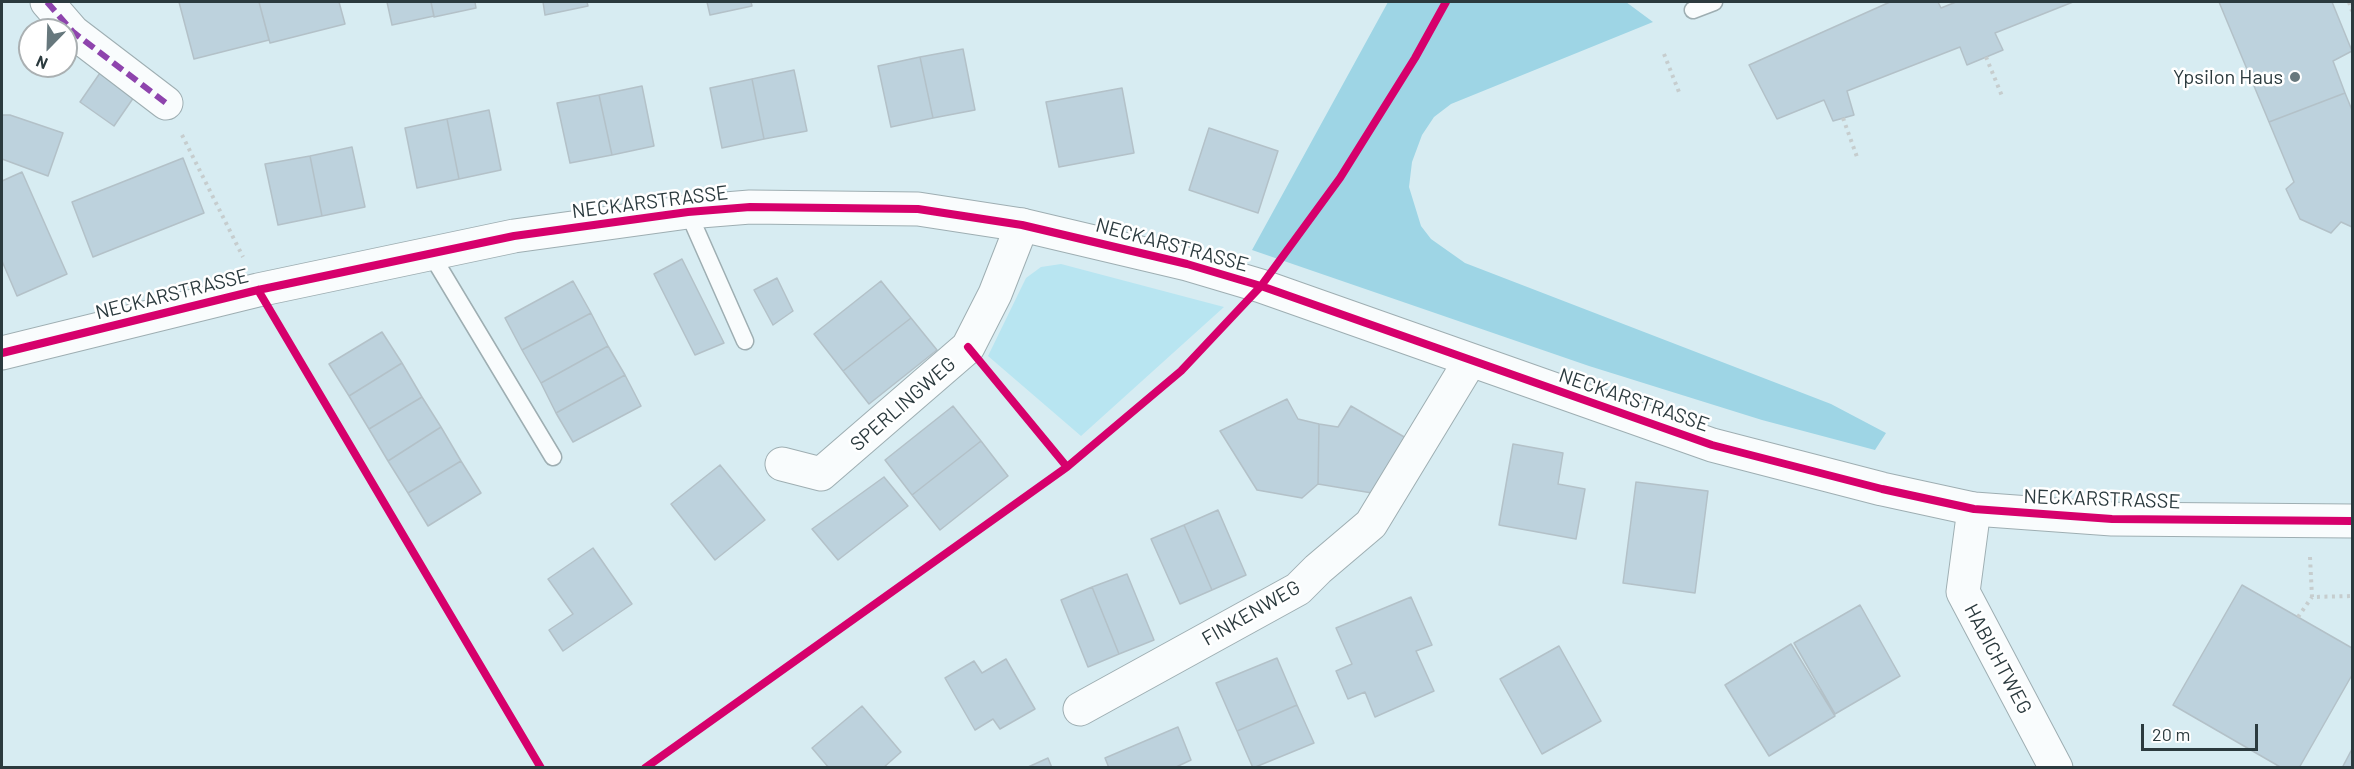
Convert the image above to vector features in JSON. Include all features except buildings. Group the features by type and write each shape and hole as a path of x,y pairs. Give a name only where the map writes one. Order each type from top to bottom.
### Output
{"street":[{"path":"47,2 74,32 166,103"},
{"name":"NECKARSTRASSE","path":"2,353 258,290 514,236 688,212 750,207 906,209 1022,225 1099,241 1261,286 1712,445 1882,489 1974,509 2112,519 2352,521"},
{"name":"SPERLINGWEG","path":"782,464 821,474 968,347 996,294 1022,225"},
{"name":"FINKENWEG","path":"1080,709 1298,590 1318,569 1371,524 1470,361"},
{"name":"HABICHTWEG","path":"1974,509 1963,592 2056,768"}],"lane":[{"path":"1693,10 1714,2"},
{"path":"688,212 745,340"},
{"path":"431,254 554,457"}],"path":[{"path":"2349,2 2352,11"},
{"path":"1664,54 1679,92"},
{"path":"1986,57 2002,96"},
{"path":"166,103 226,219"},
{"path":"1843,118 1857,157"},
{"path":"2298,617 2312,597 2310,553"},
{"path":"2312,597 2352,596"}],"shaded area":[{"path":"1388,2 1626,2 1653,22 1451,104 1434,117 1422,135 1412,162 1409,187 1421,226 1431,239 1465,263 1831,404 1886,433 1875,450 1762,420 1589,366 1252,250"},
{"path":"1061,264 1224,307 1081,436 988,356 1026,278 1041,267"}],"marked path":[{"path":"47,2 73,32 166,103"}],"cycle path":[{"path":"645,768 1067,467 1181,371 1261,286 1340,178 1415,58 1446,2"},
{"path":"2,353 258,290 514,236 688,212 750,207 918,209 1022,225 1187,264 1261,286 1712,445 1882,489 1974,509 2112,519 2352,521"},
{"path":"258,290 541,768"},
{"path":"968,347 1067,467"}],"place":[{"name":"Ypsilon Haus","path":"2295,77"}]}
